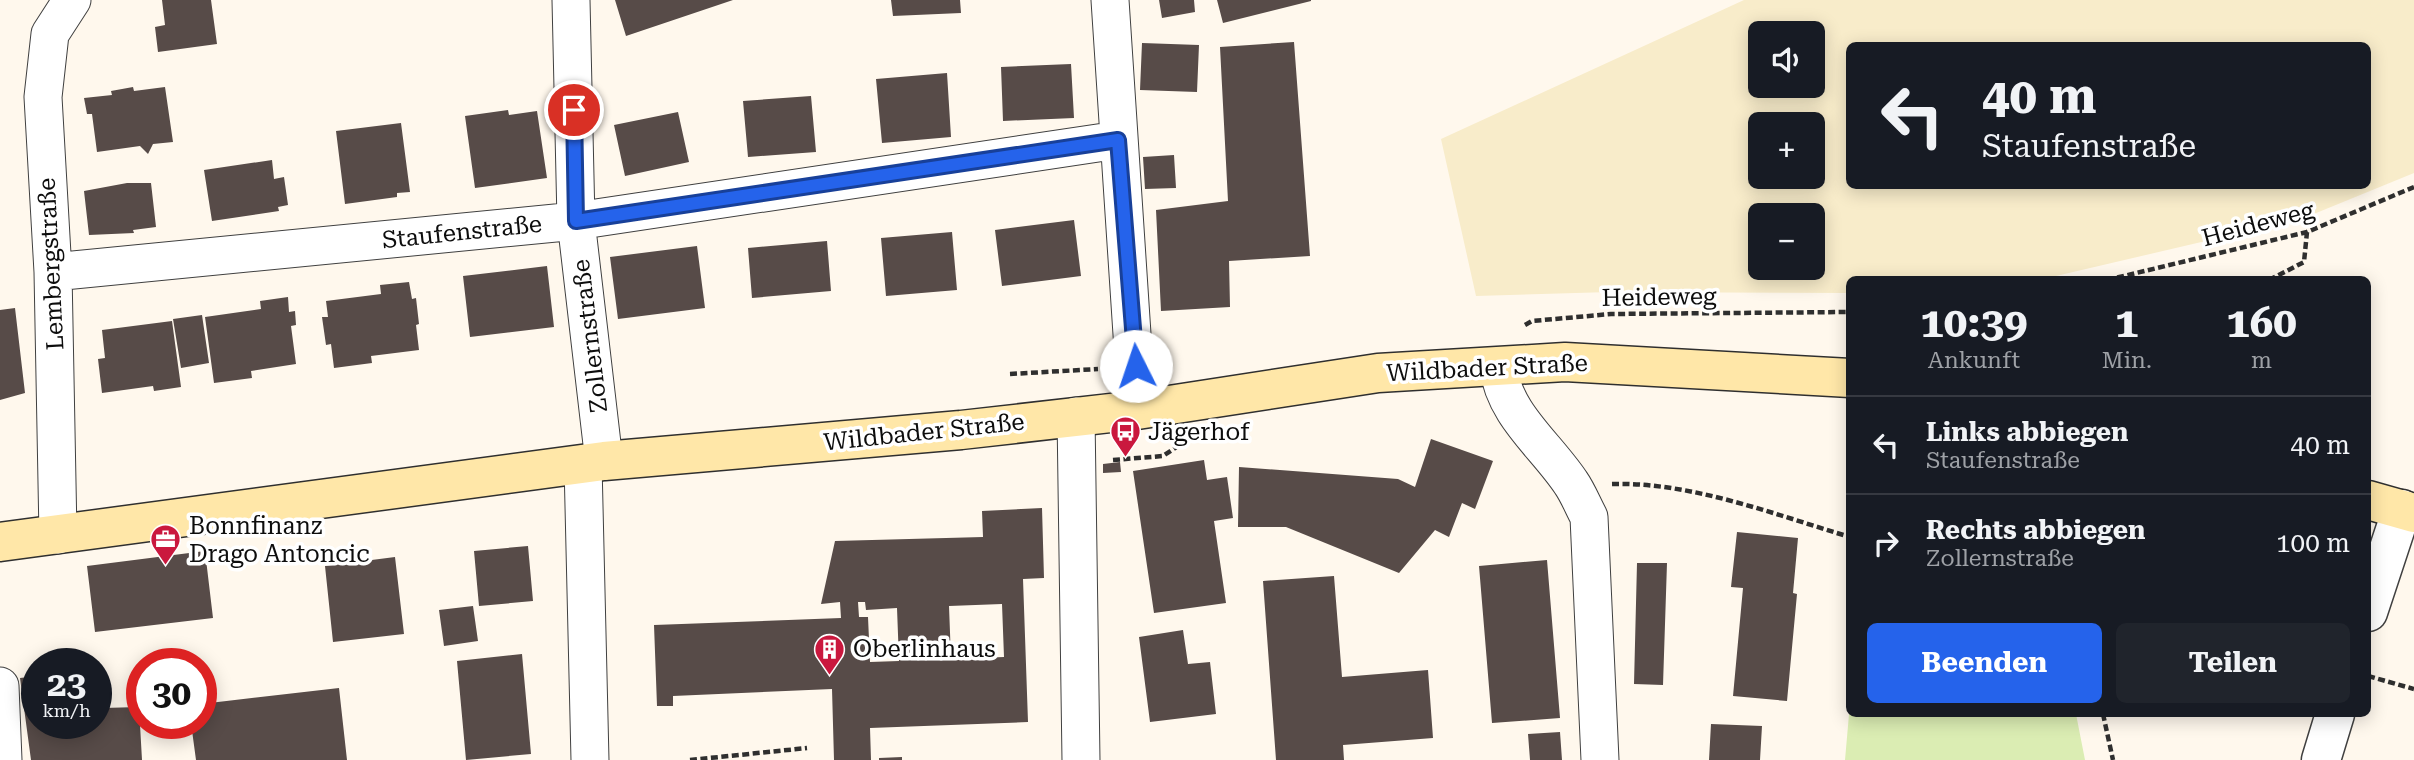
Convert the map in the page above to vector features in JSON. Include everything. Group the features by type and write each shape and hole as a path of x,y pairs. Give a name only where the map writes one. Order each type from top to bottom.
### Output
{"main road":[{"name":"Wildbader Straße","path":"0,542 594,463 961,430 1137,410 1378,373 1565,362 1846,378"}],"street":[{"name":"Lembergstraße","path":"58,535 53,272 43,97 50,34 72,0"},
{"name":"Zollernstraße","path":"571,0 576,221 594,463 590,760"},
{"path":"1110,0 1137,410"},
{"name":"Staufenstraße","path":"53,272 576,221 1118,140"},
{"path":"1498,366 1500,382 1514,414 1533,433 1572,485 1589,517 1600,760"},
{"path":"1076,416 1082,760"},
{"path":"2371,600 2395,508"},
{"path":"0,686 4,760"},
{"path":"2321,760 2334,717"}],"path":[{"name":"Heideweg","path":"2124,276 2306,232 2414,187"},
{"path":"2277,276 2304,262 2306,232"},
{"name":"Heideweg","path":"1498,366 1504,337 1532,321 1611,314 1846,312"},
{"path":"1572,485 1645,483 1735,503 1846,536"},
{"path":"2371,677 2414,689"},
{"path":"2104,717 2113,760"},
{"path":"691,760 807,748"}],"shaded area":[{"path":"1744,0 2414,0 2414,173 2304,218 2056,276 1846,276 1846,293 1610,292 1476,296 1441,139"}],"green space":[{"path":"1849,717 2077,717 2085,760 1845,760"}],"building":[{"path":"162,0 211,0 217,44 158,52 155,27 165,25"},
{"path":"615,0 733,0 626,36"},
{"path":"891,0 960,0 961,13 893,16"},
{"path":"1159,0 1194,0 1195,12 1162,18"},
{"path":"1217,0 1311,0 1311,1 1223,23"},
{"path":"1294,42 1310,256 1229,261 1230,307 1161,311 1156,210 1228,201 1220,47"},
{"path":"1142,43 1199,45 1197,92 1140,90"},
{"path":"1071,64 1074,118 1003,121 1001,67"},
{"path":"947,73 951,137 882,143 876,79"},
{"path":"133,87 134,91 165,87 173,142 153,144 148,154 140,146 97,152 92,114 87,114 84,98 112,95 111,91"},
{"path":"811,96 816,152 748,157 743,101"},
{"path":"508,110 509,115 537,111 547,178 475,188 465,116"},
{"path":"678,112 689,162 625,176 614,125"},
{"path":"401,123 410,192 397,193 397,197 345,204 336,131"},
{"path":"1174,155 1176,188 1145,189 1143,157"},
{"path":"272,160 274,179 284,177 288,205 278,207 279,211 212,221 204,170"},
{"path":"127,183 151,183 156,227 133,230 134,233 89,235 84,191"},
{"path":"1074,220 1081,276 1002,286 995,230"},
{"path":"952,232 957,290 886,296 881,238"},
{"path":"827,241 831,291 752,298 748,248"},
{"path":"697,246 705,308 618,319 610,257"},
{"path":"547,266 554,327 470,337 463,276"},
{"path":"409,282 412,299 416,298 419,350 371,356 372,363 334,368 331,344 326,345 322,317 328,317 326,301 381,294 380,285"},
{"path":"288,297 289,312 295,311 296,325 291,326 296,364 251,371 252,378 214,383 205,317 261,309 260,301"},
{"path":"15,308 25,393 0,400 0,310"},
{"path":"202,315 209,363 181,368 173,319"},
{"path":"172,321 181,387 154,391 153,386 102,393 98,359 105,358 102,330"},
{"path":"1431,439 1493,461 1475,509 1462,503 1449,537 1435,530 1399,573 1286,527 1238,527 1239,467 1398,479 1415,487"},
{"path":"1204,460 1207,480 1227,477 1233,518 1214,521 1226,603 1154,613 1133,471"},
{"path":"1120,462 1121,472 1103,473 1103,464"},
{"path":"1042,508 1044,578 1023,579 1028,722 870,728 871,760 834,760 832,689 673,696 673,706 657,706 654,625 841,618 840,602 821,604 835,541 983,537 982,511","holes":["858,602 865,602 866,610 897,608 899,661 870,662 868,617 859,617","1002,604 1004,657 951,659 949,606"]},
{"path":"1737,532 1798,538 1793,593 1797,594 1787,701 1733,696 1743,588 1731,587"},
{"path":"528,546 533,601 479,606 474,551"},
{"path":"205,551 213,618 95,632 87,566"},
{"path":"395,557 404,634 333,642 325,566"},
{"path":"1547,560 1560,718 1492,723 1479,566"},
{"path":"1637,563 1667,563 1663,685 1634,684"},
{"path":"1334,576 1342,677 1428,670 1433,738 1343,745 1344,760 1276,760 1263,581"},
{"path":"473,606 478,641 444,646 439,610"},
{"path":"1183,630 1188,664 1210,662 1216,714 1150,722 1139,637"},
{"path":"522,654 531,754 466,760 457,661"},
{"path":"339,688 347,760 196,760 193,739 217,739 217,702"},
{"path":"126,707 126,739 141,739 142,760 31,760 28,739 112,739 112,708"},
{"path":"1711,724 1762,726 1760,760 1709,760"},
{"path":"1560,732 1562,760 1530,760 1528,734"},
{"path":"902,757 902,760 879,760 879,758"}],"place":[{"name":"Jägerhof","path":"1125,459"},
{"name":"Bonnfinanz Drago Antoncic","path":"166,567"},
{"name":"Oberlinhaus","path":"830,676"}],"route":[{"path":"574,110 576,221 1118,140 1136,366"}]}
